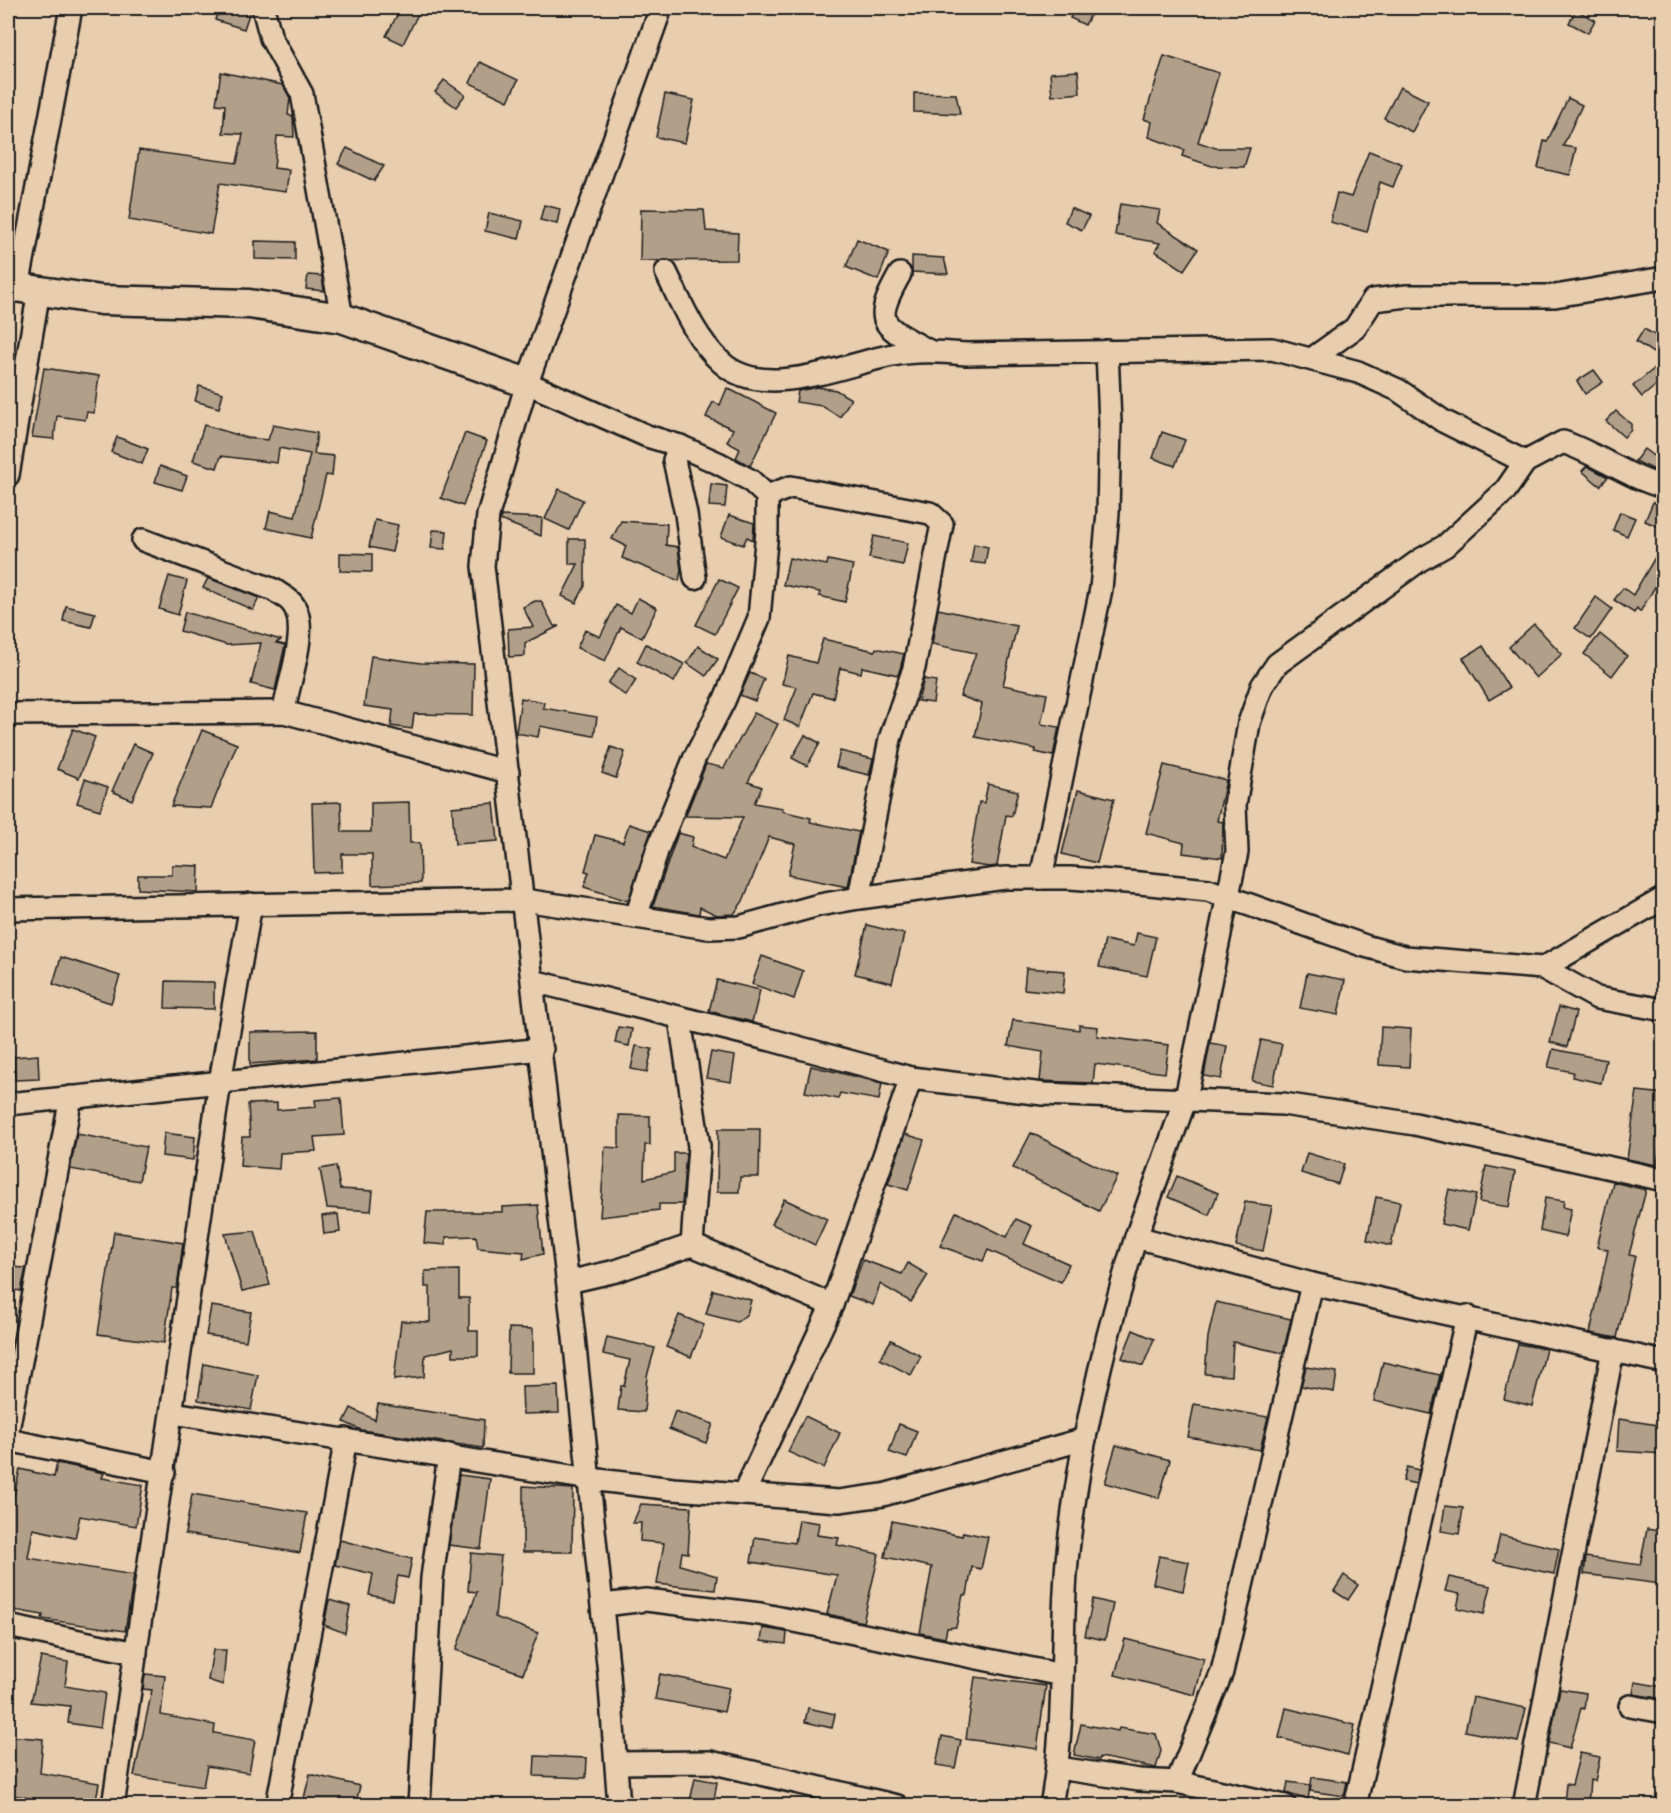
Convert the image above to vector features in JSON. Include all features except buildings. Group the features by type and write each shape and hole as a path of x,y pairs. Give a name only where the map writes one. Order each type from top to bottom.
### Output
{"street":[{"path":"8,475 22,288 71,8"},
{"path":"263,8 271,38 302,94 342,318"},
{"path":"619,1806 617,1762 590,1479 542,1049 483,566 489,515 528,382 661,8"},
{"path":"666,272 689,320 721,362 741,376 764,380 789,378 837,370 894,355 929,351 966,354 1272,349 1313,358 1358,372 1398,390 1443,422 1525,462"},
{"path":"900,274 884,302 884,321 890,329 929,351"},
{"path":"1313,358 1355,328 1372,300 1407,296 1555,296 1664,278"},
{"path":"22,288 101,300 249,304 342,318 528,382 647,436 680,446 750,480 767,496 767,531 759,618 724,701 695,757 658,848 636,917"},
{"path":"1041,878 1101,589 1108,513 1110,423 1107,351"},
{"path":"1051,1806 1058,1768 1068,1557 1085,1439 1101,1354 1136,1237 1186,1098 1237,852 1235,805 1249,723 1262,686 1277,664 1285,657 1420,560 1445,546 1505,491 1525,462 1563,442 1593,452 1616,468 1664,487"},
{"path":"680,446 674,460 686,514 695,578"},
{"path":"767,496 791,487 930,513 942,524 914,668 890,739 859,898"},
{"path":"143,540 274,590 292,602 299,621 300,637 284,712"},
{"path":"8,714 284,712 508,772"},
{"path":"8,909 524,900 708,928 739,927 819,905 859,898 1005,878 1070,878 1208,890 1365,946 1405,957 1543,968 1597,998 1664,1011"},
{"path":"1543,968 1664,898"},
{"path":"113,1806 173,1413 220,1082 251,904"},
{"path":"533,981 775,1041 911,1078 1043,1095 1186,1098 1283,1104 1415,1124 1664,1179"},
{"path":"680,1019 699,1146 692,1245"},
{"path":"8,1104 542,1049"},
{"path":"744,1493 832,1305 911,1078"},
{"path":"8,1430 71,1097"},
{"path":"1136,1237 1312,1284 1467,1316 1664,1362"},
{"path":"568,1282 616,1271 692,1245 832,1305"},
{"path":"1177,1782 1222,1672 1312,1284"},
{"path":"1355,1806 1467,1316"},
{"path":"1524,1806 1613,1350"},
{"path":"173,1413 590,1479 673,1489 839,1501 883,1495 1085,1439"},
{"path":"277,1806 345,1439"},
{"path":"8,1440 164,1472"},
{"path":"419,1806 432,1578 449,1455"},
{"path":"603,1605 646,1600 760,1614 1062,1675"},
{"path":"8,1626 136,1653"},
{"path":"1630,1706 1664,1712"},
{"path":"617,1762 710,1762 897,1806"},
{"path":"1058,1768 1139,1780 1177,1782 1256,1802 1285,1806"}]}
